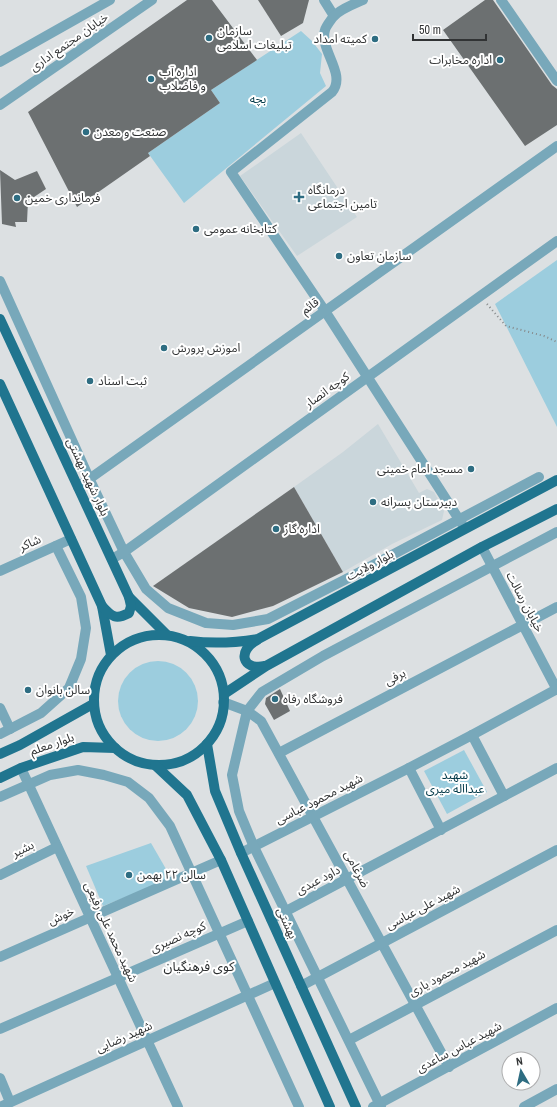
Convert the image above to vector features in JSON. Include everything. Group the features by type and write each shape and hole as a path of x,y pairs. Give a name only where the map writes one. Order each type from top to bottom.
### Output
{"main road":[{"name":"بلوار شهید بهشتی","path":"0,319 129,597 167,635"},
{"path":"0,384 102,606 110,616 120,618 129,613 131,606 129,597"},
{"name":"بلوار ولایت","path":"188,641 212,644 258,640 557,480"},
{"path":"224,698 266,666 482,547 557,509"},
{"path":"102,606 111,655"},
{"path":"152,635 167,635 188,641 206,654 219,672 224,698 222,716 216,731 207,744 196,753 183,760 170,764 155,765 127,757 106,739 95,717 93,704 94,686 100,670 111,655 125,644 138,638 152,635"},
{"path":"258,640 250,644 245,650 245,658 249,665 257,668 266,666"},
{"name":"بلوار معلم","path":"0,754 93,704"},
{"name":"بهشتی","path":"207,744 215,790 242,854 356,1107"},
{"name":"بلوار معلم","path":"0,778 21,768 83,747 115,748"},
{"path":"155,765 187,795 221,860 330,1107"}],"street":[{"path":"0,62 110,0"},
{"path":"324,0 334,16"},
{"path":"363,0 345,4 334,16 325,30 324,39 338,80 336,87 332,92 231,172 325,312 465,529"},
{"path":"501,0 557,81"},
{"name":"خیابان مجتمع اداری","path":"0,105 148,1"},
{"name":"قائم","path":"78,487 90,480 557,146"},
{"name":"کوچه انصار","path":"112,559 124,552 557,241"},
{"path":"0,281 124,552 146,589 168,608 206,623 233,625 268,619 539,477"},
{"path":"378,1106 349,1040 254,847 239,811 232,775 247,711 262,692 316,660 557,532"},
{"name":"شاکر","path":"0,571 71,539"},
{"path":"0,734 41,713 69,688 81,659 86,628 81,596 56,546"},
{"name":"خیابان رسالت","path":"482,547 557,689"},
{"name":"برفی","path":"279,753 522,624 557,607"},
{"path":"504,796 472,735 557,689"},
{"name":"ضرغامی","path":"224,698 261,721 314,816 449,1067"},
{"path":"0,708 10,729"},
{"name":"شهید محمود عباسی","path":"242,854 472,735"},
{"name":"شهید محمد علی رفیعی","path":"21,768 177,1107"},
{"path":"409,768 440,830"},
{"name":"داود عبدی","path":"271,919 557,768"},
{"path":"0,796 50,775 78,770 104,775 128,782 149,798 170,826 299,1107"},
{"name":"بشیر","path":"0,875 57,847"},
{"name":"شهید علی عباسی","path":"301,986 557,850"},
{"name":"خوش","path":"0,957 221,860"},
{"name":"کوچه نصیری","path":"0,1029 248,921"},
{"name":"شهید محمود یاری","path":"349,1040 557,930"},
{"name":"شهید رضایی","path":"0,1107 275,983"},
{"name":"شهید عباس ساعدی","path":"378,1106 557,1008"},
{"path":"0,1078 10,1102"},
{"path":"524,1107 557,1089"}],"path":[{"path":"480,296 506,326 544,336 557,342"}],"shaded area":[{"name":"درمانگاه تامین اجتماعی","path":"301,133 357,217 297,256 240,176"},
{"path":"378,424 419,493 427,489 434,492 444,511 442,520 392,544 343,572 294,487 343,452"}],"green space":[{"name":"بچه","path":"301,31 312,41 322,54 320,73 326,86 184,203 148,153 220,103 211,90"},
{"path":"557,260 557,427 495,304"},
{"path":"158,661 173,664 186,673 195,686 198,701 195,716 186,729 173,738 158,741 143,738 130,729 121,716 118,701 121,686 130,673 143,664"},
{"name":"شهید عبدااله میری","path":"464,750 487,792 447,814 424,771"},
{"name":"سالن ۲۲ بهمن","path":"151,843 166,869 169,880 103,906 86,866"}],"building":[{"path":"187,0 212,0 257,60 211,90 220,103 148,153 150,156 77,207 28,112"},
{"name":"سازمان تبلیغات اسلامی","path":"258,0 309,0 303,23 281,36"},
{"name":"اداره مخابرات","path":"485,0 493,0 552,85 557,89 557,125 525,146 443,30"},
{"name":"فرمانداری خمین","path":"0,170 15,180 37,171 46,189 28,201 27,222 15,222 16,227 2,224"},
{"name":"اداره گاز","path":"294,487 343,572 273,606 232,617 189,608 153,586"},
{"name":"فروشگاه رفاه","path":"280,689 290,711 274,720 265,704 266,698"}],"place":[{"name":"سازمان تبلیغات اسلامی","path":"209,38"},
{"name":"کمیته امداد","path":"375,39"},
{"name":"اداره مخابرات","path":"500,60"},
{"name":"اداره آب و فاضلاب","path":"151,79"},
{"name":"صنعت و معدن","path":"86,132"},
{"name":"درمانگاه تامین اجتماعی","path":"299,197"},
{"name":"فرمانداری خمین","path":"17,198"},
{"name":"کتابخانه عمومی","path":"196,229"},
{"name":"سازمان تعاون","path":"339,256"},
{"name":"اموزش پرورش","path":"164,348"},
{"name":"ثبت اسناد","path":"90,381"},
{"name":"مسجد امام خمینی","path":"471,469"},
{"name":"دبیرستان پسرانه","path":"373,502"},
{"name":"اداره گاز","path":"276,529"},
{"name":"سالن بانوان","path":"28,690"},
{"name":"فروشگاه رفاه","path":"275,699"},
{"name":"سالن ۲۲ بهمن","path":"129,875"}],"district":[{"name":"کوی فرهنگیان","path":"199,966"}]}
